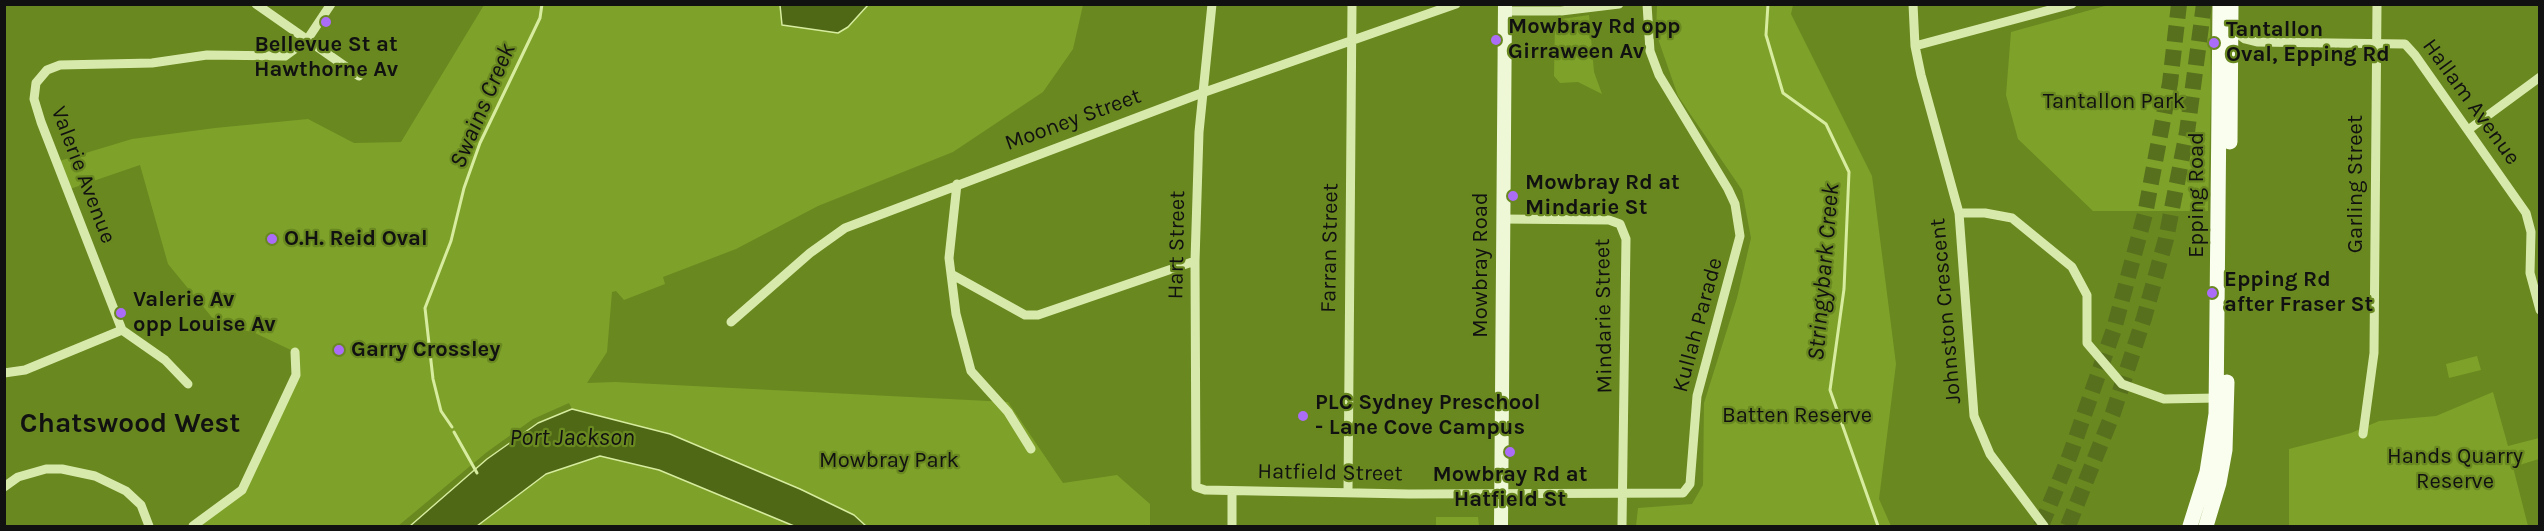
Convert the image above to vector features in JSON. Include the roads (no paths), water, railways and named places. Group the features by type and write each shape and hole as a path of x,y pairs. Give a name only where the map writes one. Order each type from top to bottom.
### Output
{"main road":[{"name":"Epping Road","path":"2190,526 2207,472 2215,431 2217,398 2220,4"},
{"name":"Epping Road","path":"2206,526 2219,483 2227,425 2232,4"},
{"name":"Mowbray Road","path":"1500,526 1505,8"}],"street":[{"path":"256,4 359,76"},
{"path":"307,40 331,4"},
{"name":"Hart Street","path":"1196,487 1195,261 1202,93 1212,4"},
{"name":"Farran Street","path":"1348,492 1352,4"},
{"name":"Mooney Street","path":"731,322 810,253 845,228 1202,93 1456,4"},
{"path":"1505,8 1561,11 1619,4"},
{"name":"Kullah Parade","path":"1501,494 1683,493 1690,483 1697,396 1740,236 1735,204 1728,189 1659,75 1650,51 1647,4"},
{"name":"Johnston Crescent","path":"1913,4 1915,46 1933,122 1959,213 1974,416 1990,454 2044,526"},
{"path":"1915,46 2072,4"},
{"name":"Garling Street","path":"2363,434 2374,353 2377,4"},
{"path":"2231,30 2245,39 2257,42 2377,44"},
{"name":"Valerie Avenue","path":"122,330 41,122 34,99 39,79 47,70 60,66 152,63 207,55 280,56 296,50 307,40"},
{"name":"Hallam Avenue","path":"2377,44 2405,44 2415,54 2526,213 2531,232 2530,273 2539,304"},
{"path":"2468,130 2540,77"},
{"path":"957,184 949,258 956,314 971,371 1008,412 1031,450"},
{"path":"1959,213 1985,213 2012,219 2072,267 2087,295 2087,343 2122,384 2164,399 2217,398"},
{"name":"Mindarie Street","path":"1502,219 1609,220 1620,224 1626,239 1622,526"},
{"path":"951,274 1025,315 1038,315 1195,261"},
{"path":"4,373 25,370 122,330 165,360 188,384"},
{"path":"193,526 242,490 296,375 295,352"},
{"path":"4,487 18,477 46,469 94,476 126,490 141,506 149,526"},
{"name":"Hatfield Street","path":"1196,487 1205,490 1232,491 1501,494"},
{"path":"1232,491 1232,526"}],"water":[{"path":"780,4 868,5 848,27 838,33 782,25"},
{"name":"Port Jackson","path":"572,409 670,434 800,489 854,515 866,526 794,526 659,470 600,456 546,474 477,526 410,526 487,459 538,423"}],"waterway":[{"name":"Swains Creek","path":"452,427 441,411 433,379 425,308 451,241 464,188 480,143 540,18 542,4"},
{"name":"Stringybark Creek","path":"1768,4 1766,35 1783,93 1826,124 1849,172 1844,289 1830,390 1878,526"},
{"name":"Swains Creek","path":"454,432 477,473"}],"tunnel":[{"path":"2041,526 2070,455 2114,329 2145,214 2170,83 2179,4"},
{"path":"2068,526 2113,413 2144,318 2166,239 2187,132 2204,4"}],"place":[{"name":"Bellevue St at Hawthorne Av","path":"326,22"},
{"name":"Mowbray Rd opp Girraween Av","path":"1496,40"},
{"name":"Tantallon Oval, Epping Rd","path":"2214,43"},
{"name":"Mowbray Rd at Mindarie St","path":"1513,196"},
{"name":"O.H. Reid Oval","path":"272,239"},
{"name":"Epping Rd after Fraser St","path":"2212,293"},
{"name":"Valerie Av opp Louise Av","path":"121,313"},
{"name":"Garry Crossley","path":"339,350"},
{"name":"PLC Sydney Preschool - Lane Cove Campus","path":"1303,416"},
{"name":"Mowbray Rd at Hatfield St","path":"1510,452"}],"district":[{"name":"Chatswood West","path":"130,424"}],"park label":[{"name":"Tantallon Park","path":"2114,102"},
{"name":"Batten Reserve","path":"1797,416"},
{"name":"Mowbray Park","path":"889,461"},
{"name":"Hands Quarry Reserve","path":"2455,470"}]}
